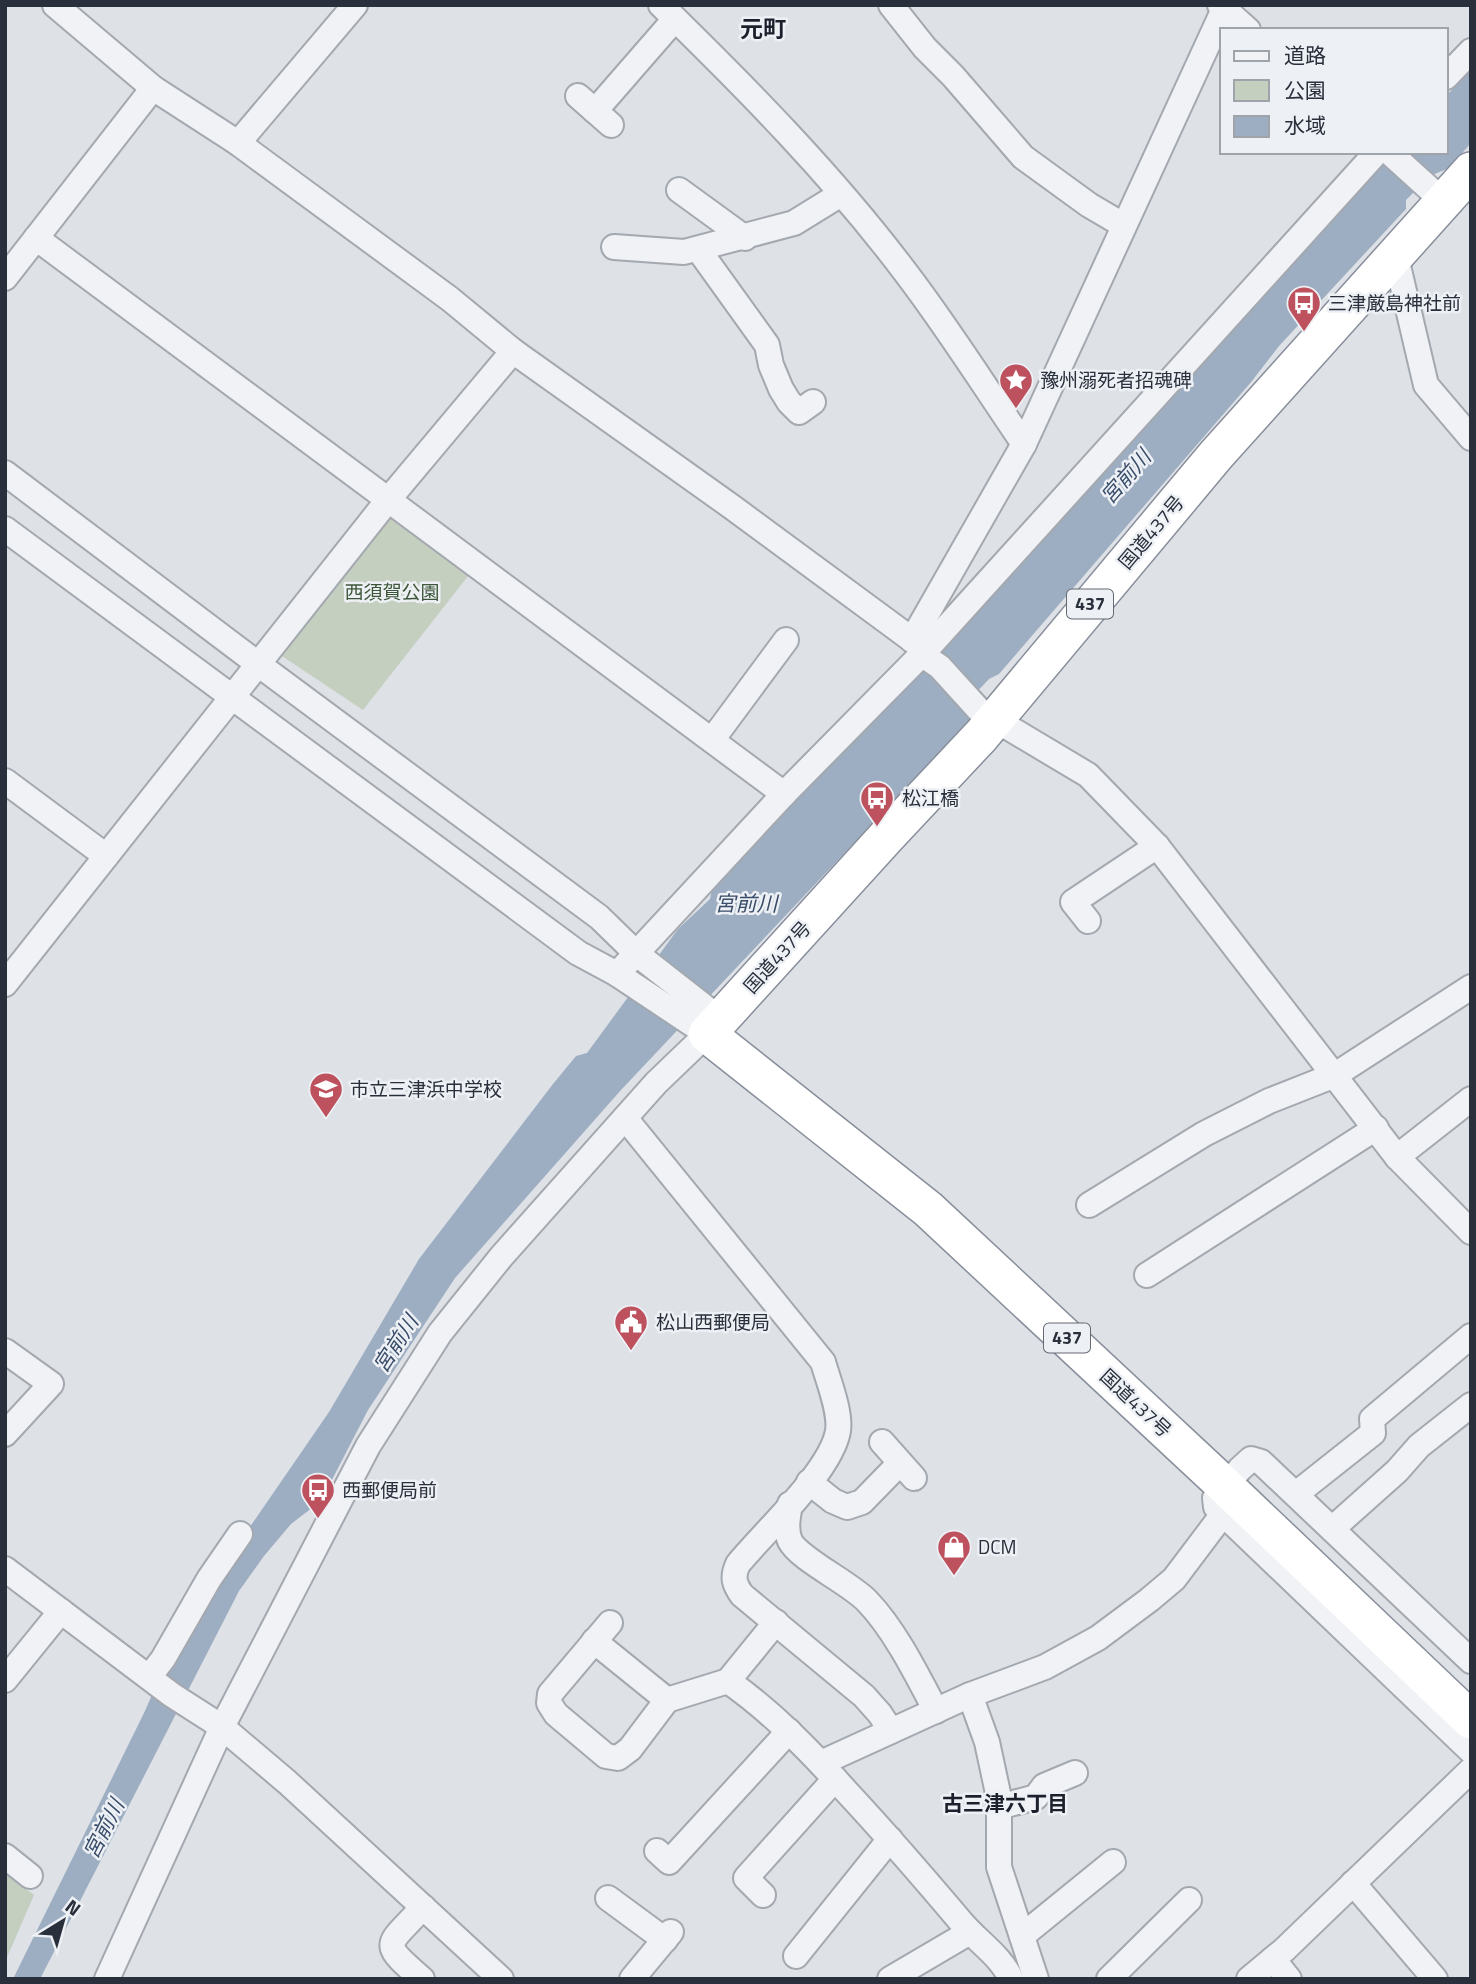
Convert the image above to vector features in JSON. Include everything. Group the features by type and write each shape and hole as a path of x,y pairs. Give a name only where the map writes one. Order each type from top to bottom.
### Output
{"highway":[{"name":"国道437号","path":"1471,171 1437,195 1395,253 987,715 981,736 709,1023 928,1209 1229,1489 1416,1654 1471,1692"},
{"name":"国道437号","path":"1416,1654 1471,1720"}],"street":[{"path":"55,5 153,88 238,143 450,299 513,351 732,506 926,652 987,715 1088,775 1157,846 1397,1157 1470,1230"},
{"path":"238,143 355,5"},
{"path":"891,5 925,48 953,76 1023,157 1088,205 1123,225"},
{"path":"926,652 1024,444 1222,7 1246,28"},
{"path":"594,111 668,12 774,118 841,194 906,273 1024,444"},
{"path":"1448,75 1471,51"},
{"path":"5,278 153,88"},
{"path":"620,976 784,794 926,652 1375,154"},
{"path":"1390,154 1437,195"},
{"path":"679,190 745,237"},
{"path":"614,247 684,252 698,249 794,223 841,194"},
{"path":"36,237 784,794"},
{"path":"698,249 767,345 771,365 789,402 799,412 813,402"},
{"path":"1395,253 1426,385 1471,438"},
{"path":"5,984 388,499 513,351"},
{"path":"5,472 599,917 709,1023"},
{"path":"5,529 578,953 709,1023"},
{"path":"712,740 786,640"},
{"path":"5,781 106,856"},
{"path":"1088,921 1073,902 1157,846"},
{"path":"1088,1205 1204,1134 1269,1101 1335,1075 1471,987"},
{"path":"107,1979 222,1727 368,1446 440,1333 501,1257 709,1023"},
{"path":"1397,1157 1471,1098"},
{"path":"625,1118 823,1362 834,1399 838,1429 831,1452 809,1482 738,1563 733,1574 735,1586 742,1595 863,1696 891,1731"},
{"path":"1147,1275 1376,1128"},
{"path":"1296,1493 1373,1433 1372,1419 1471,1336"},
{"path":"5,1351 51,1384 5,1434"},
{"path":"1332,1529 1397,1471 1419,1446 1471,1405"},
{"path":"809,1482 833,1501 847,1507 862,1502 907,1470 882,1443"},
{"path":"763,1895 746,1878 828,1771 891,1731 970,1695 1045,1667 1098,1638 1174,1579 1229,1489 1251,1459 1261,1462 1296,1493 1471,1661"},
{"path":"1229,1489 1471,1751"},
{"path":"790,1504 787,1528 791,1543 867,1601 889,1631 936,1711"},
{"path":"150,1678 209,1579 240,1534"},
{"path":"5,1569 184,1703 222,1727 501,1979"},
{"path":"5,1680 61,1611"},
{"path":"667,1700 602,1632 550,1694 549,1703 556,1714 606,1756 618,1758 630,1749 667,1700 728,1681 776,1622"},
{"path":"728,1681 757,1701 828,1771 891,1839 970,1932 991,1951 1012,1979"},
{"path":"970,1695 987,1742 999,1807 999,1867 1036,1979"},
{"path":"657,1851 669,1862 789,1731"},
{"path":"1249,1979 1471,1770"},
{"path":"999,1807 1036,1797 1044,1787 1076,1773"},
{"path":"796,1956 891,1839"},
{"path":"5,1856 30,1876"},
{"path":"1022,1936 1112,1862"},
{"path":"1353,1883 1434,1979"},
{"path":"608,1898 668,1936 632,1979"},
{"path":"1109,1979 1189,1900"},
{"path":"422,1979 394,1955 391,1948 392,1941 423,1907"},
{"path":"890,1979 970,1932"},
{"path":"1273,1959 1289,1979"}],"green space":[{"name":"西須賀公園","path":"391,510 472,571 363,710 282,656"},
{"path":"5,1873 34,1895 5,1962"}],"water":[{"name":"宮前川","path":"1471,70 1471,143 1449,168 1430,176 1406,200 1406,209 1279,346 1252,381 999,674 989,679 969,700 973,717 621,1090 455,1278 368,1410 321,1501 291,1524 239,1591 40,1979 13,1979 168,1659 212,1582 329,1412 419,1259 553,1084 576,1056 587,1053 678,929 710,899 712,889 930,660 1393,154 1448,154 1448,94"}],"place":[{"name":"三津厳島神社前","path":"1304,333"},
{"name":"豫州溺死者招魂碑","path":"1016,410"},
{"name":"松江橋","path":"877,828"},
{"name":"市立三津浜中学校","path":"326,1119"},
{"name":"松山西郵便局","path":"631,1352"},
{"name":"西郵便局前","path":"318,1520"},
{"name":"DCM","path":"954,1577"}],"district":[{"name":"元町","path":"763,29"},
{"name":"古三津六丁目","path":"1005,1804"}]}
